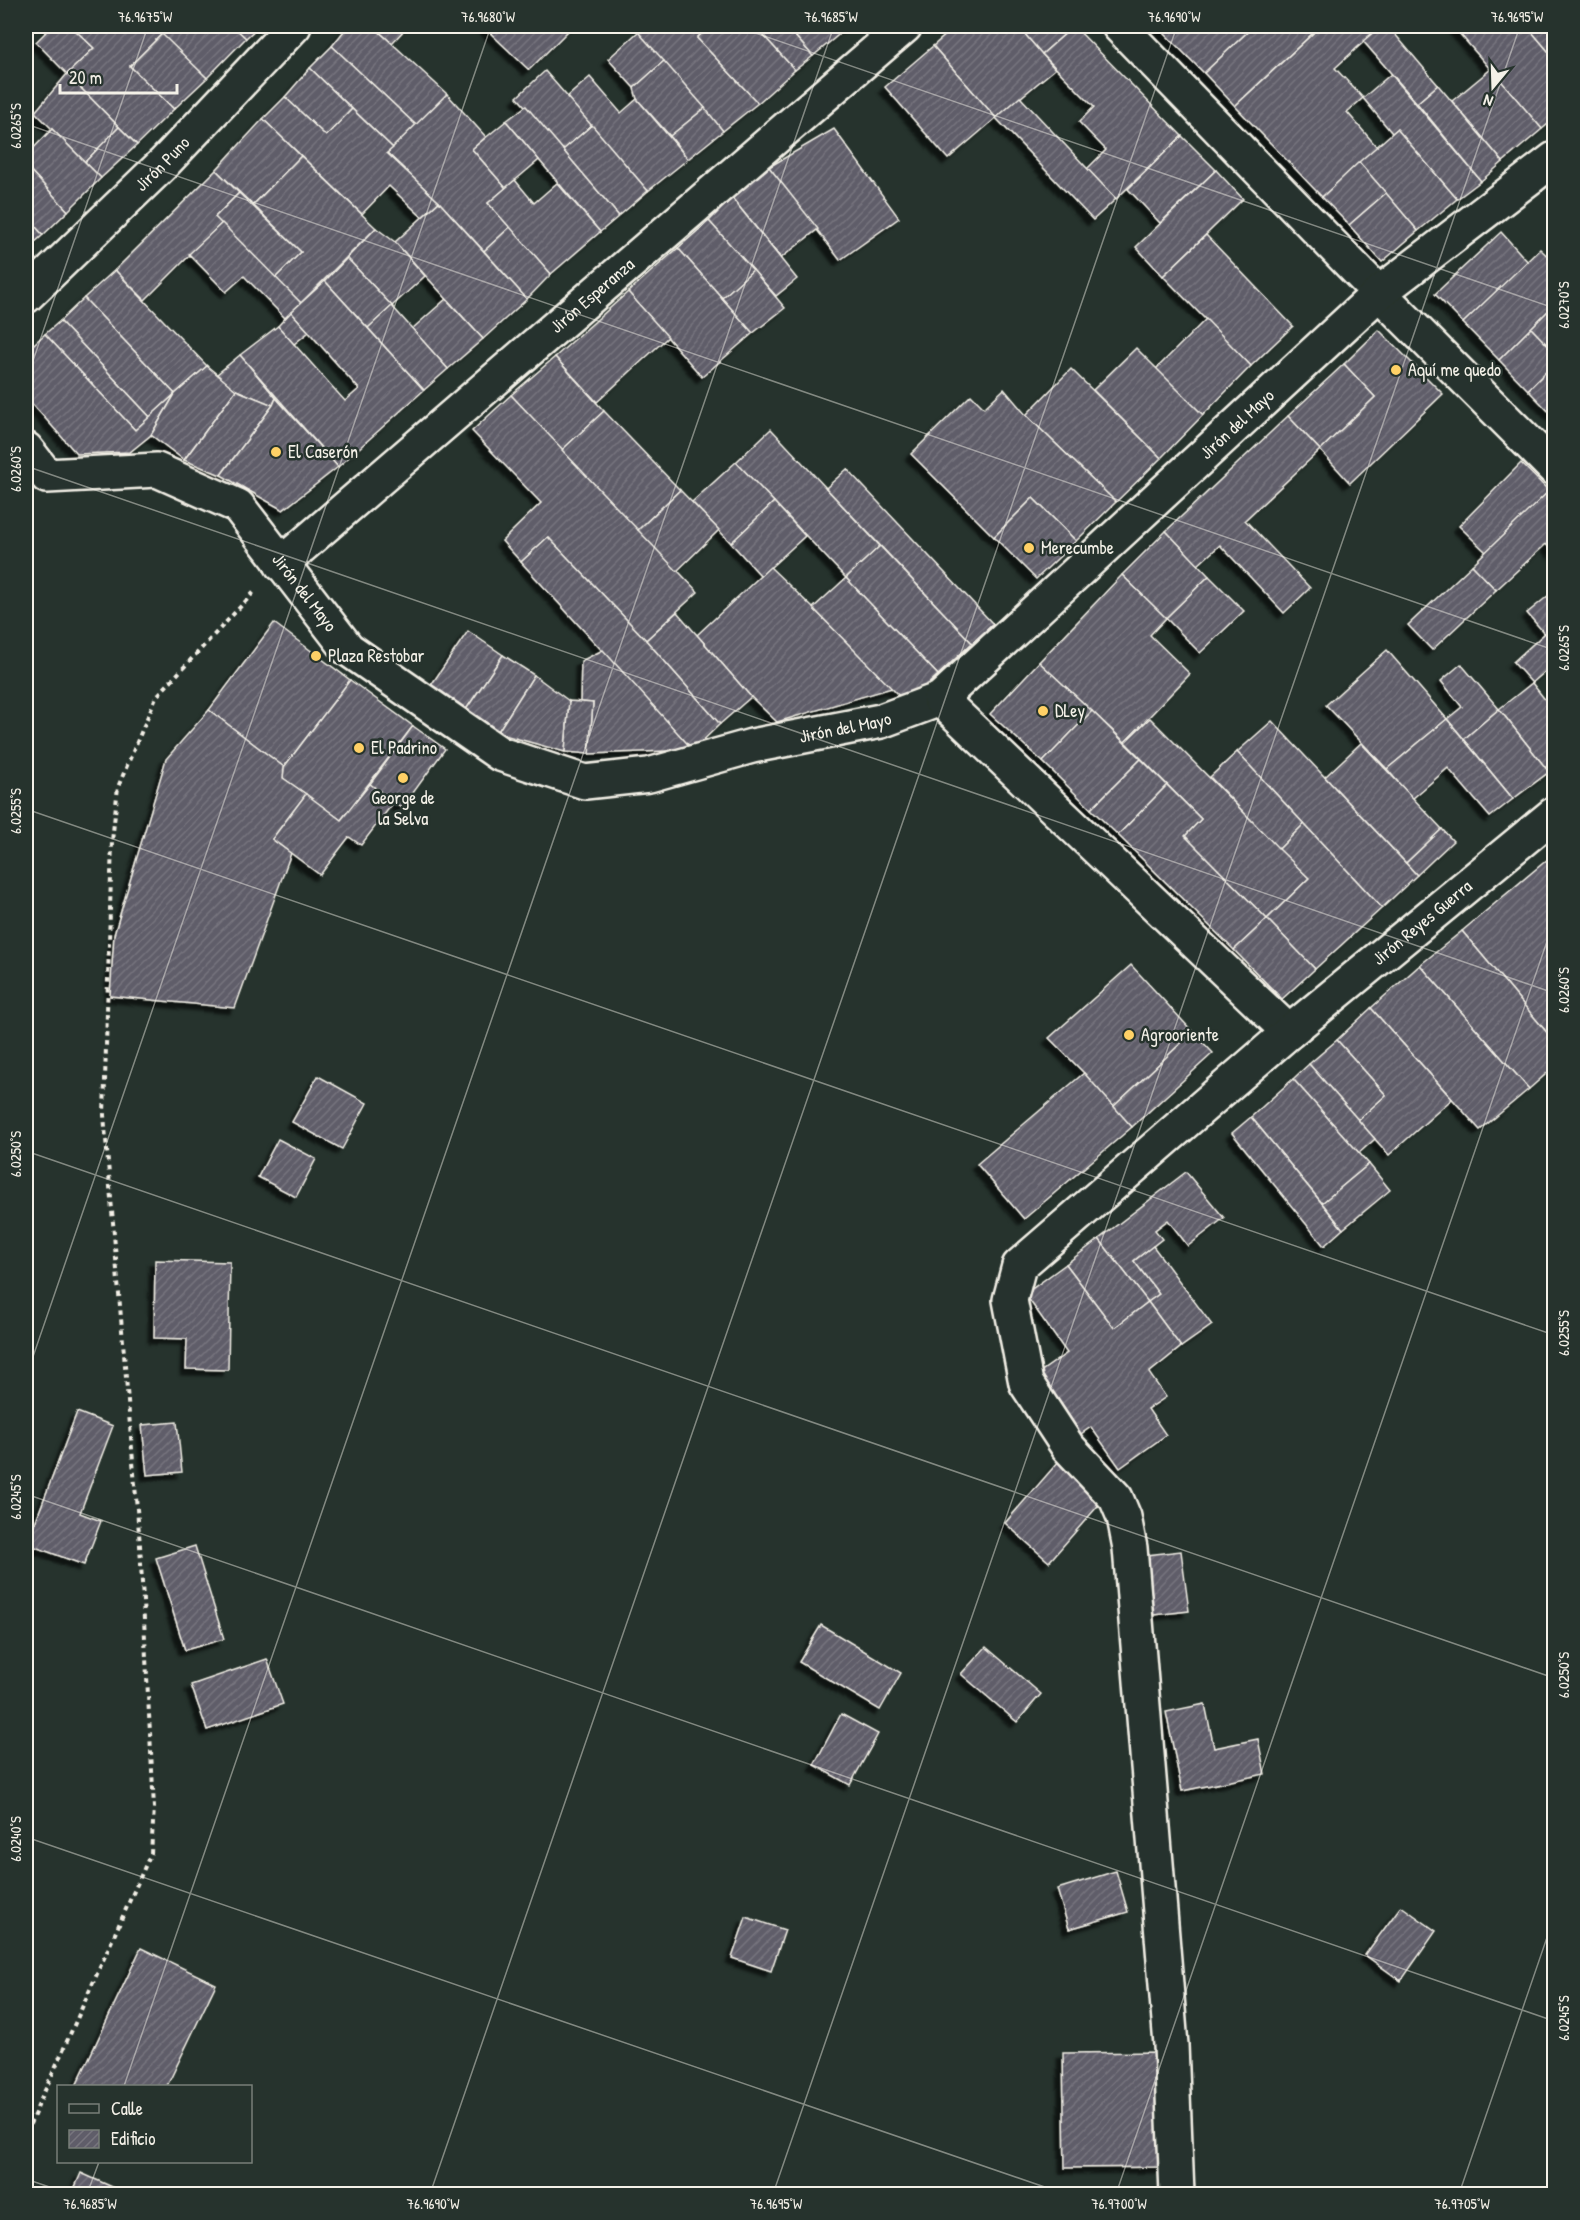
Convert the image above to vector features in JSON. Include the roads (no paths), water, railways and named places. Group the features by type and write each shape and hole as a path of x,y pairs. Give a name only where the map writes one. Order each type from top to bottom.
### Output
{"street":[{"name":"Jirón Puno","path":"26,296 163,164 294,26"},
{"name":"Jirón Esperanza","path":"281,564 905,26"},
{"path":"1119,26 1379,293 1554,468"},
{"name":"Jirón del Mayo","path":"26,449 47,476 157,470 238,506 348,649 500,754 585,782 649,775 752,746 881,721 940,699 1379,293 1554,159"},
{"path":"940,699 1288,1032"},
{"name":"Jirón Reyes Guerra","path":"1177,2194 1171,2045 1130,1548 1124,1517 1116,1498 1068,1447 1026,1383 1010,1300 1019,1266 1288,1032 1554,814"}],"place":[{"name":"Aquí me quedo","path":"1396,370"},
{"name":"El Caserón","path":"276,452"},
{"name":"Merecumbe","path":"1029,548"},
{"name":"Plaza Restobar","path":"316,656"},
{"name":"DLey","path":"1043,711"},
{"name":"El Padrino","path":"359,748"},
{"name":"George de la Selva","path":"403,778"},
{"name":"Agrooriente","path":"1129,1035"}]}
